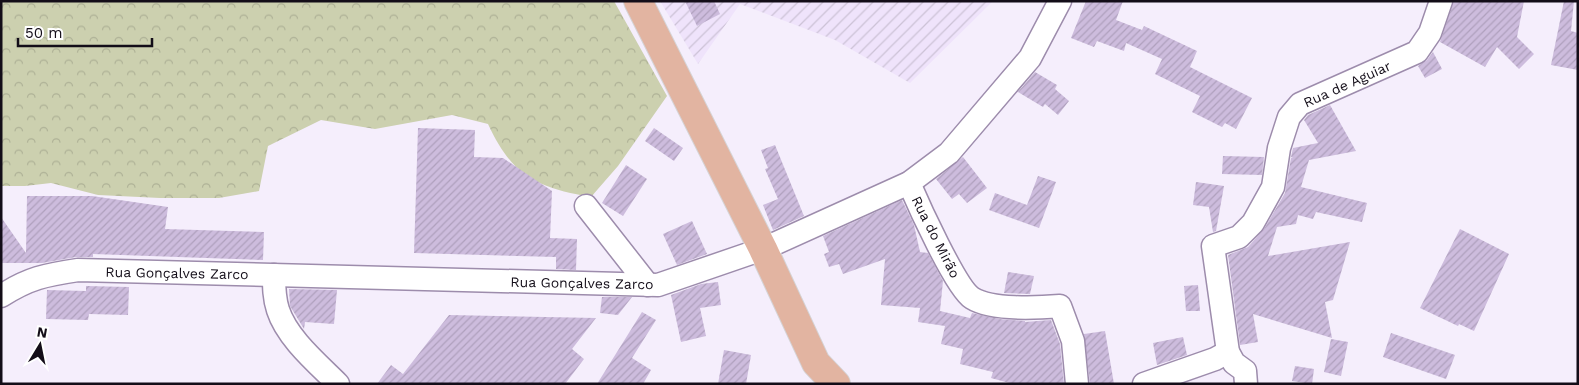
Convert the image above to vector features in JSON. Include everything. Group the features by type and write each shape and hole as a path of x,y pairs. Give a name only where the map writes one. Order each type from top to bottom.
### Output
{"main road":[{"path":"638,1 763,249 816,363 836,384"}],"street":[{"name":"Rua Gonçalves Zarco","path":"1,296 24,281 49,274 78,270 658,285 763,249 909,183 949,153 1030,58 1060,1"},
{"name":"Rua de Aguiar","path":"1228,352 1213,246 1239,237 1252,223 1273,187 1279,148 1288,117 1300,104 1417,52 1430,33 1441,1"},
{"name":"Rua do Mirão","path":"909,183 959,284 972,298 998,305 1032,308 1060,306 1074,341 1077,384"},
{"path":"586,206 648,285"},
{"path":"274,275 274,296 278,311 290,332 316,363 338,384"},
{"path":"1144,384 1215,360 1228,352 1234,363 1245,371 1246,384"}],"shaded area":[{"path":"660,1 993,1 910,83 835,40 740,4 698,64"}],"green space":[{"path":"1,1 614,1 667,96 618,166 591,197 556,189 528,177 507,156 488,124 452,115 375,129 321,120 268,146 259,191 219,198 98,195 51,183 1,186"}],"building":[{"path":"685,1 714,1 720,14 697,26"},
{"path":"1086,1 1123,1 1116,20 1142,30 1144,26 1197,51 1190,67 1252,98 1236,129 1225,123 1222,127 1192,112 1200,96 1155,74 1162,59 1126,43 1124,51 1097,41 1094,47 1071,38"},
{"path":"1454,1 1524,1 1517,37 1534,54 1519,69 1497,47 1485,67 1440,42"},
{"path":"1564,1 1574,1 1571,31 1578,33 1578,70 1551,65"},
{"path":"1433,52 1442,69 1425,78 1418,66 1427,60"},
{"path":"1035,72 1057,85 1055,89 1069,101 1058,115 1045,104 1043,107 1018,92"},
{"path":"1330,105 1356,151 1309,160 1301,187 1367,203 1362,222 1316,212 1313,219 1298,215 1296,224 1277,227 1268,256 1350,242 1333,300 1325,302 1332,338 1253,314 1258,342 1240,345 1228,255 1248,247 1264,229 1285,193 1291,158 1293,158 1291,157 1293,148 1318,143 1304,120 1308,115"},
{"path":"418,128 475,130 474,157 503,158 552,191 550,238 577,239 576,270 556,269 556,257 414,253"},
{"path":"654,128 683,148 674,161 645,141"},
{"path":"775,145 804,216 773,230 763,205 778,199 765,169 768,168 761,150"},
{"path":"1223,156 1264,157 1262,175 1222,174"},
{"path":"963,157 987,188 967,203 959,194 952,199 936,179"},
{"path":"626,165 647,179 623,216 602,203"},
{"path":"1038,176 1056,182 1039,228 989,210 995,193 1027,205"},
{"path":"1196,182 1224,186 1216,231 1213,232 1209,207 1193,205"},
{"path":"27,196 92,196 168,207 165,229 264,232 263,260 93,254 93,257 76,257 42,263 1,263 1,217 26,253"},
{"path":"902,200 914,225 920,252 928,253 943,281 940,311 970,318 972,313 1025,322 1051,320 1060,344 1064,384 1013,384 991,378 993,372 960,364 963,349 941,344 945,326 918,322 920,308 881,305 885,259 843,274 839,264 829,267 824,254 829,252 823,236"},
{"path":"692,221 707,254 677,265 663,234"},
{"path":"1460,229 1509,254 1474,331 1459,324 1458,326 1420,308"},
{"path":"1008,272 1034,276 1030,294 1004,293"},
{"path":"718,282 721,305 700,308 706,336 681,342 671,295 701,284"},
{"path":"1198,285 1200,311 1186,311 1184,286"},
{"path":"86,286 129,287 128,315 89,314 88,320 46,319 47,290 86,291"},
{"path":"289,289 337,290 334,324 305,322 304,329 290,306"},
{"path":"602,297 632,297 618,315 600,313"},
{"path":"642,312 656,320 632,358 651,370 643,384 597,384"},
{"path":"449,315 596,318 572,349 584,359 565,384 377,384 391,365 403,374"},
{"path":"1105,331 1114,384 1090,384 1084,334"},
{"path":"1391,333 1455,355 1446,379 1383,357"},
{"path":"1183,337 1187,355 1157,365 1153,343"},
{"path":"1331,339 1348,342 1341,376 1324,372"},
{"path":"724,350 751,355 746,384 718,384"},
{"path":"1295,366 1314,369 1312,384 1292,381"}]}
